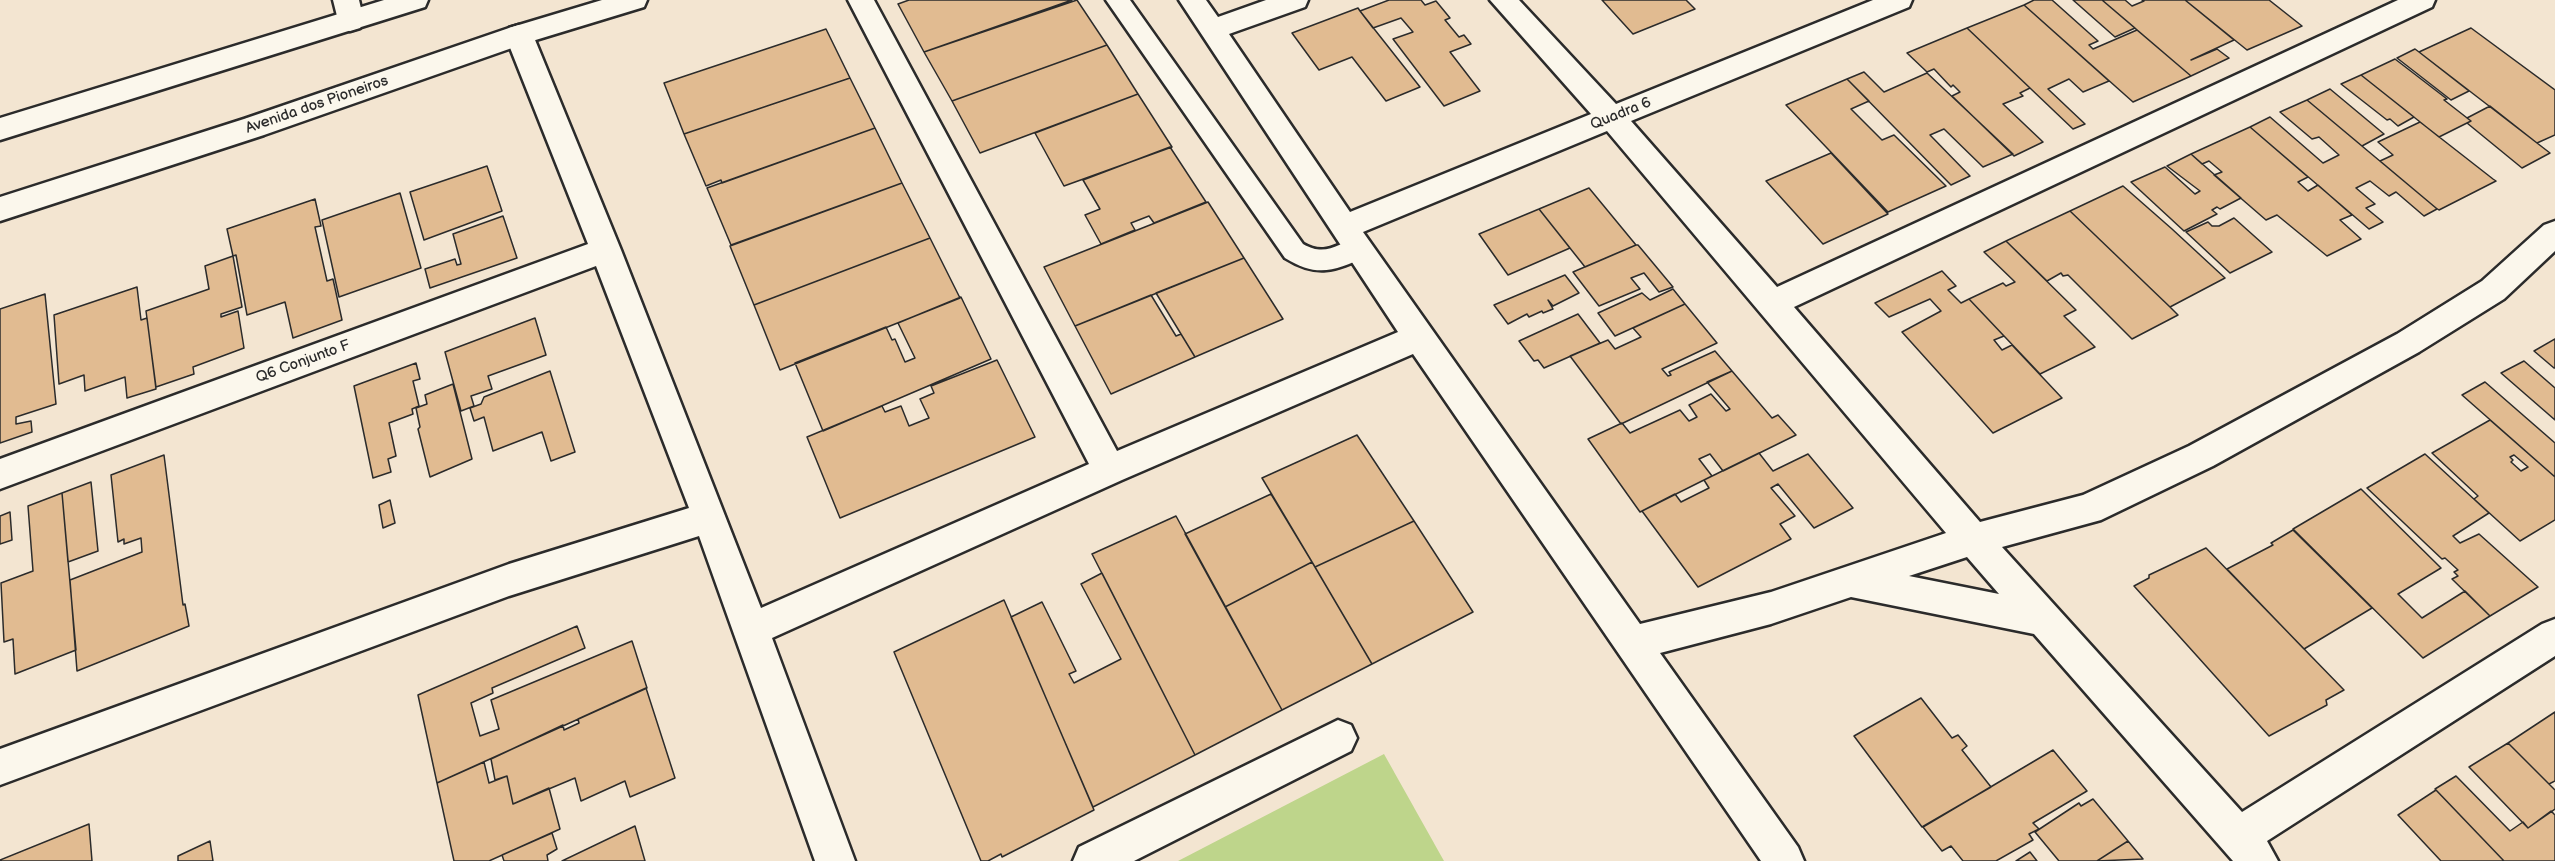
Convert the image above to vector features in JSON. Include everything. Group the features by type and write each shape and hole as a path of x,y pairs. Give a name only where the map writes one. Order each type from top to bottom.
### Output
{"street":[{"path":"0,129 348,10 415,0"},
{"name":"Avenida dos Pioneiros","path":"0,209 254,127 519,35 634,0"},
{"path":"861,0 1110,470"},
{"path":"1192,0 1419,337 1784,861"},
{"path":"1213,28 1295,0"},
{"path":"1503,0 1612,118 1973,539 2248,849 2555,636"},
{"name":"Quadra 6","path":"1351,238 1612,118 1899,0"},
{"path":"1772,303 2422,0"},
{"path":"519,35 606,250 753,629 835,861"},
{"path":"1632,643 1771,608 1855,582 1973,539 2089,509 2201,456 2408,344 2484,296 2555,233"},
{"name":"Q6 Conjunto F","path":"0,474 606,250"},
{"path":"753,629 1110,470 1419,337"},
{"path":"0,767 509,580 710,517"},
{"path":"1855,582 2044,619"},
{"path":"1093,861 1338,738"}],"lane":[{"path":"1118,0 1294,251 1307,260 1325,263 1351,238"}],"green space":[{"path":"1384,754 1444,861 1178,861"}],"building":[{"path":"909,0 1072,0 924,52 898,4"},
{"path":"1077,0 1107,45 952,101 924,52"},
{"path":"1389,0 1421,0 1425,5 1436,1 1450,18 1445,20 1459,37 1464,35 1471,44 1450,52 1480,91 1444,106 1393,39 1413,32 1401,18 1373,28 1360,11"},
{"path":"1602,0 1686,0 1695,9 1633,34"},
{"path":"2034,0 2052,0 2098,41 2089,45 2093,49 2137,30 2191,76 2133,102 2024,5"},
{"path":"2073,0 2102,0 2135,28 2115,37"},
{"path":"2102,0 2125,0 2132,6 2144,1 2142,0 2185,0 2234,40 2191,60 2217,49 2229,58 2191,76"},
{"path":"2185,0 2269,0 2302,26 2247,50"},
{"path":"2024,5 2109,81 2083,92 2069,79 2048,89 2085,124 2073,129 1967,28"},
{"path":"1358,8 1420,87 1386,101 1352,57 1319,70 1292,33"},
{"path":"1967,28 2030,88 2020,93 2023,96 2003,104 2043,142 2014,156 1952,96 1960,92 1953,85 1951,87 1934,69 1927,72 1907,53"},
{"path":"2471,28 2555,90 2555,135 2537,143 2419,52"},
{"path":"826,29 850,78 684,134 664,83"},
{"path":"1107,45 1138,94 980,153 952,101"},
{"path":"2415,49 2469,91 2451,100 2397,58"},
{"path":"2395,59 2447,99 2444,100 2471,121 2439,137 2361,75"},
{"path":"1864,72 1884,92 1927,73 2013,154 1983,167 1944,129 1930,135 1970,176 1951,185 1847,79"},
{"path":"2361,75 2414,117 2398,126 2341,84"},
{"path":"850,78 875,128 722,183 721,180 706,186 684,134"},
{"path":"1847,79 1869,101 1851,109 1882,140 1894,135 1946,186 1888,212 1786,105"},
{"path":"2330,89 2384,134 2362,146 2307,100"},
{"path":"1138,94 1172,147 1064,186 1035,133"},
{"path":"2307,100 2437,209 2424,216 2396,192 2389,196 2370,181 2356,188 2375,204 2366,208 2383,222 2369,229 2250,127 2270,117 2323,163 2339,155 2319,137 2312,139 2280,112"},
{"path":"2490,106 2550,153 2522,168 2467,123 2471,121 2467,118"},
{"path":"2420,122 2496,181 2439,210 2436,208 2380,161 2393,155 2378,142"},
{"path":"2250,127 2308,177 2298,182 2308,191 2318,185 2352,215 2340,220 2361,239 2327,256 2277,215 2266,220 2214,175 2222,172 2209,161 2202,164 2191,154"},
{"path":"875,128 902,183 731,245 707,188"},
{"path":"1170,147 1206,202 1154,223 1149,216 1131,223 1135,230 1101,244 1085,215 1100,209 1083,180"},
{"path":"1831,153 1888,214 1823,244 1766,181"},
{"path":"2191,154 2241,198 2220,209 2217,207 2212,210 2217,214 2184,231 2131,182 2165,167 2195,194 2200,191 2167,166"},
{"path":"487,166 502,211 424,240 410,192"},
{"path":"902,183 930,238 754,305 730,246"},
{"path":"2123,186 2225,278 2170,307 2070,211"},
{"path":"1589,188 1636,245 1585,267 1539,209"},
{"path":"400,193 421,268 339,297 322,220"},
{"path":"315,199 321,226 315,227 327,281 333,279 342,320 293,338 285,302 247,315 236,255 233,256 227,229"},
{"path":"1208,202 1244,258 1075,326 1044,267"},
{"path":"1539,209 1570,248 1508,275 1479,234"},
{"path":"2070,211 2178,315 2132,339 2068,275 2063,276 2061,273 2047,281 2006,241"},
{"path":"503,216 517,258 430,288 425,269 455,259 457,265 461,264 453,234"},
{"path":"2234,218 2272,252 2230,273 2186,232 2208,222 2212,226 2219,226"},
{"path":"930,238 960,298 780,370 754,305"},
{"path":"2006,241 2076,310 2064,316 2095,347 2040,374 1969,299 2003,283 2006,286 2015,282 1984,252"},
{"path":"1636,245 1673,287 1659,292 1644,273 1631,278 1640,289 1599,306 1573,272"},
{"path":"233,256 242,307 221,314 221,317 238,311 244,348 193,367 194,374 156,387 146,311 209,289 205,266"},
{"path":"1244,258 1283,319 1195,357 1156,293"},
{"path":"1942,271 1956,286 1948,290 1961,303 1969,299 2004,336 1994,340 2002,350 2012,345 2062,398 1993,433 1902,332 1941,311 1930,299 1889,317 1875,303"},
{"path":"1565,275 1579,293 1553,306 1548,300 1553,309 1529,317 1527,314 1508,324 1494,305"},
{"path":"137,287 141,320 147,318 156,389 127,398 125,377 85,391 84,375 59,384 54,315"},
{"path":"1673,289 1685,304 1615,336 1598,313 1642,293 1650,300"},
{"path":"45,294 56,404 16,417 16,424 31,421 32,432 0,443 0,309"},
{"path":"1151,295 1176,336 1181,334 1195,357 1111,394 1075,326"},
{"path":"961,297 991,359 823,431 795,363 886,327 892,340 895,339 905,362 915,358 898,323"},
{"path":"1685,304 1717,343 1662,369 1668,376 1671,375 1669,372 1715,351 1732,371 1621,424 1570,356 1608,340 1615,349 1641,337 1633,328"},
{"path":"1578,314 1600,343 1544,368 1538,360 1534,361 1519,341"},
{"path":"535,318 546,355 488,376 492,389 471,396 474,406 461,411 445,352"},
{"path":"2555,339 2555,368 2554,368 2534,351"},
{"path":"997,360 1035,437 840,518 807,437 882,406 885,412 901,406 909,426 929,418 920,399 934,393 931,386"},
{"path":"2524,361 2555,388 2555,420 2501,373"},
{"path":"416,363 420,379 413,381 419,406 412,409 413,414 389,423 396,456 388,459 391,472 373,478 354,386"},
{"path":"550,371 575,452 551,461 542,432 493,451 484,417 474,421 470,408 481,404 484,397"},
{"path":"1732,371 1772,418 1778,415 1796,435 1723,471 1710,454 1699,459 1712,476 1640,512 1588,439 1622,423 1630,433 1680,410 1689,421 1697,417 1689,405 1711,394 1726,411 1730,409 1707,382"},
{"path":"2485,382 2555,443 2555,477 2462,395"},
{"path":"453,384 472,459 430,477 418,429 420,427 416,408 427,404 425,395"},
{"path":"2490,420 2555,477 2555,520 2520,541 2474,499 2478,496 2432,453","holes":["2514,455 2528,467 2521,471 2511,462 2513,460 2510,457"]},
{"path":"1357,435 1414,521 1315,567 1262,478"},
{"path":"1759,453 1773,471 1808,454 1853,508 1814,528 1778,484 1771,488 1795,516 1780,524 1791,539 1698,587 1642,511 1675,494 1681,502 1709,488 1704,480"},
{"path":"2425,454 2489,513 2453,536 2460,543 2479,534 2538,587 2490,616 2452,579 2458,576 2454,572 2458,570 2445,558 2442,559 2367,488"},
{"path":"164,455 183,605 185,604 189,626 77,671 70,580 142,552 141,538 124,544 124,539 118,542 111,475"},
{"path":"91,482 98,551 68,562 62,493"},
{"path":"2361,489 2441,568 2398,594 2422,618 2465,591 2490,616 2423,658 2293,529"},
{"path":"62,493 76,650 15,674 13,639 4,642 1,583 33,571 28,506"},
{"path":"1271,494 1312,562 1225,607 1185,534"},
{"path":"390,500 395,523 383,528 379,505"},
{"path":"10,512 12,540 0,544 0,516"},
{"path":"1176,516 1282,710 1195,755 1092,554"},
{"path":"1414,521 1473,612 1372,664 1315,567"},
{"path":"2293,530 2372,608 2304,649 2227,569 2273,545 2271,543"},
{"path":"2206,548 2344,690 2326,700 2327,705 2269,736 2134,586 2149,578 2149,575"},
{"path":"1312,562 1372,664 1282,710 1225,607"},
{"path":"1102,573 1195,755 1093,807 1011,617 1042,602 1076,671 1069,674 1074,683 1121,659 1081,584"},
{"path":"1004,600 1094,810 1002,857 1001,854 988,861 981,861 894,652"},
{"path":"577,626 585,648 492,688 493,693 471,703 480,736 499,729 491,700 632,641 647,688 437,783 418,695"},
{"path":"646,688 675,778 630,797 625,781 581,801 575,778 513,804 507,776 495,780 491,759 563,725 564,730 579,723 578,719"},
{"path":"1921,698 1952,738 1958,735 1967,746 1962,750 1991,787 1922,827 1854,736"},
{"path":"2555,712 2555,781 2549,784 2508,743"},
{"path":"2508,743 2555,790 2555,809 2528,828 2469,767"},
{"path":"2053,750 2087,791 2033,823 2039,829 2029,834 2033,840 1996,861 1963,861 1951,846 1942,851 1923,827"},
{"path":"484,762 489,783 507,776 513,804 549,788 560,829 489,861 454,861 437,783"},
{"path":"2456,776 2510,831 2523,822 2528,828 2551,811 2555,815 2555,861 2504,861 2435,789"},
{"path":"2436,790 2504,861 2441,861 2398,815"},
{"path":"2093,799 2128,841 2097,861 2059,861 2035,832 2079,803 2081,806"},
{"path":"89,824 92,861 0,861 0,860"},
{"path":"635,826 645,861 562,861"},
{"path":"552,833 557,849 547,855 548,861 504,861 502,855"},
{"path":"210,841 213,861 178,861 178,856"},
{"path":"2128,841 2143,859 2097,861"},
{"path":"2030,852 2037,861 2016,861"}]}
